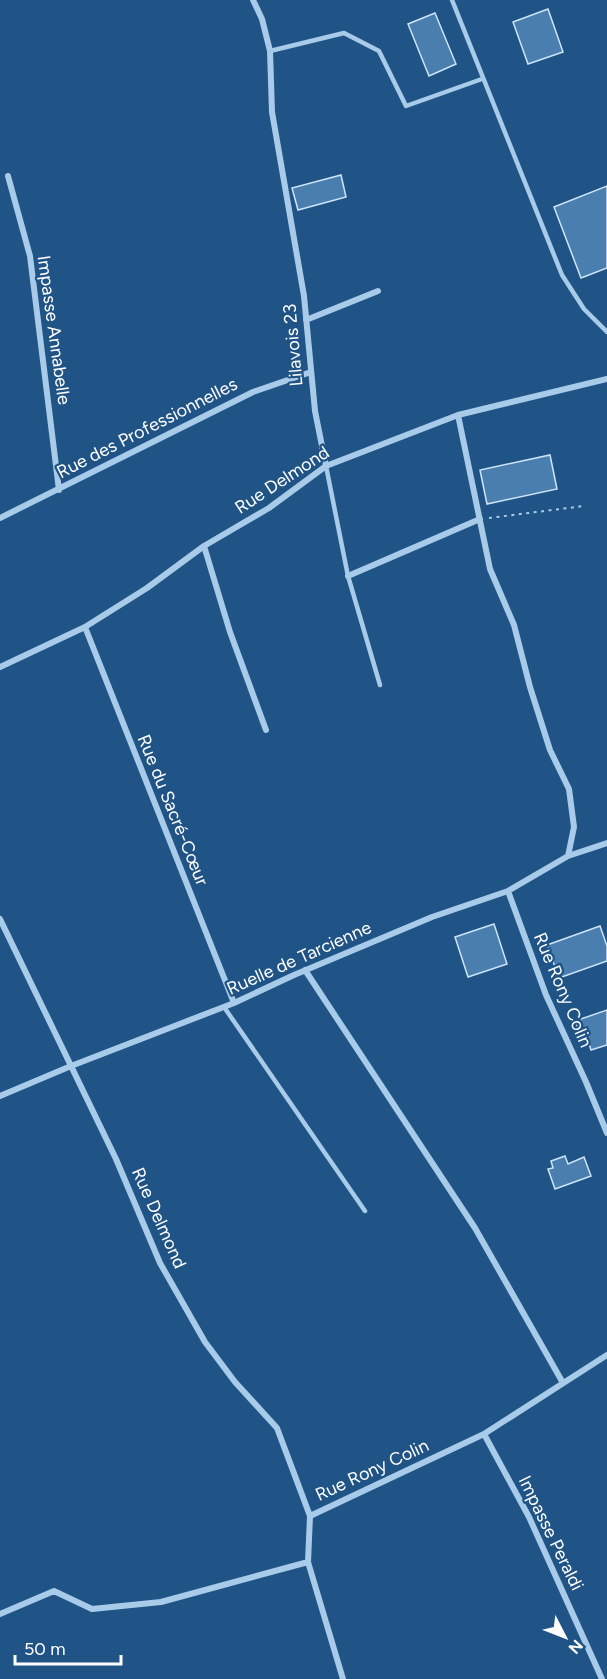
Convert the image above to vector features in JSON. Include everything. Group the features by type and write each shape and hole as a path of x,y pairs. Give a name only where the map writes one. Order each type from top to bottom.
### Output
{"street":[{"name":"Lilavois 23","path":"253,0 262,19 270,51 272,112 304,296 315,411 326,466"},
{"name":"Impasse Annabelle","path":"8,176 30,256 59,490"},
{"path":"306,320 378,291"},
{"name":"Rue des Professionnelles","path":"0,518 253,392 311,372"},
{"name":"Rue Delmond","path":"0,667 85,627 147,588 204,546 269,508 326,466 458,415 607,379"},
{"path":"458,415 490,569 514,625 550,750 569,789 574,827 568,856"},
{"path":"348,576 480,519"},
{"path":"204,546 230,632 266,730"},
{"name":"Rue du Sacré-Cœur","path":"85,627 234,1003"},
{"name":"Ruelle de Tarcienne","path":"0,1096 234,1003 305,970 432,917 508,891 568,856 607,843"},
{"name":"Rue Rony Colin","path":"508,891 546,995 607,1133"},
{"name":"Rue Delmond","path":"0,919 116,1159 160,1263 205,1342 235,1382 277,1428 310,1516"},
{"path":"305,970 475,1228 563,1383"},
{"name":"Rue Rony Colin","path":"343,1679 308,1562 310,1516 484,1434 607,1355"},
{"name":"Impasse Peraldi","path":"484,1434 529,1517 602,1679"},
{"path":"0,1614 54,1591 92,1609 161,1602 308,1562"}],"lane":[{"path":"452,0 562,275 584,309 607,332"},
{"path":"270,51 344,33 379,51 406,106 482,79"},
{"name":"Lilavois 23","path":"326,466 348,576 380,685"},
{"path":"224,1007 365,1212"}],"path":[{"path":"480,519 584,506"}],"building":[{"path":"548,9 563,52 528,64 513,22"},
{"path":"435,13 456,64 429,76 408,24"},
{"path":"341,175 346,197 298,210 292,188"},
{"path":"607,186 607,268 581,278 554,207"},
{"path":"550,455 557,489 487,504 480,470"},
{"path":"494,924 507,964 468,977 455,937"},
{"path":"600,926 607,946 607,961 559,978 547,945"},
{"path":"607,1010 607,1045 591,1050 586,1035 581,1037 575,1021"},
{"path":"565,1156 568,1164 584,1157 591,1176 555,1189 548,1169 553,1168 551,1161"}]}
